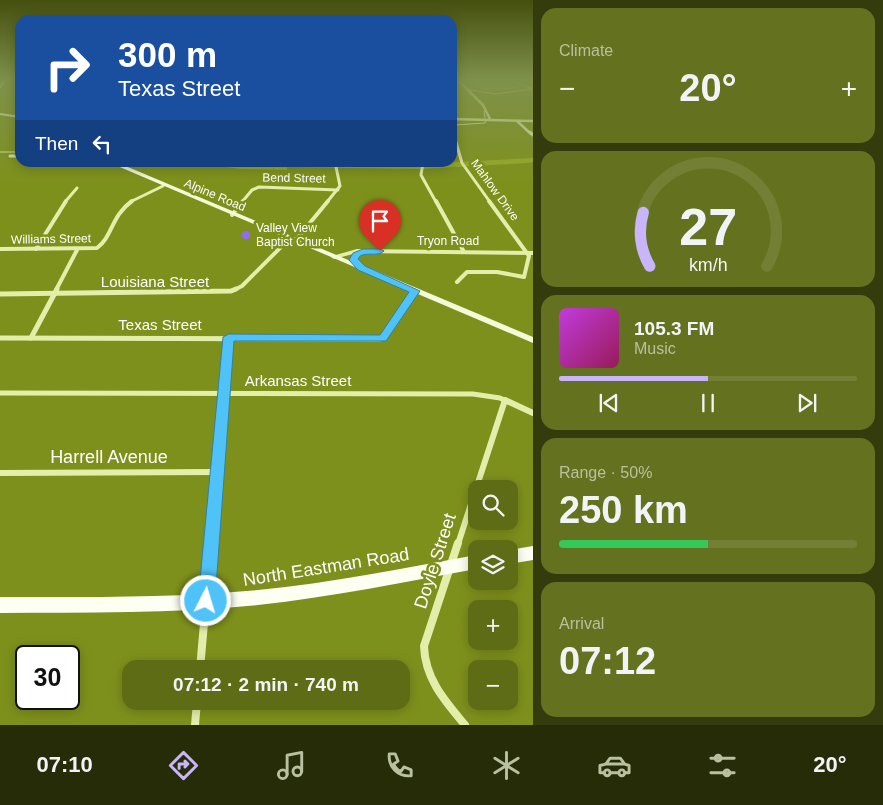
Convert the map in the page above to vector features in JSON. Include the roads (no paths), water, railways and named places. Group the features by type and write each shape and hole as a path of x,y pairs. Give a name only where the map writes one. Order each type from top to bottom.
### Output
{"main road":[{"path":"0,114 15,116"},
{"name":"Alpine Road","path":"121,167 533,340"},
{"path":"361,268 356,263 354,257 363,251"},
{"path":"518,556 533,553"},
{"name":"North Eastman Road","path":"0,605 206,601 286,594 468,564"}],"street":[{"path":"488,113 490,119"},
{"path":"457,119 533,121"},
{"path":"517,120 533,135"},
{"name":"Mahlow Drive","path":"457,144 464,165 530,253"},
{"path":"10,156 15,156"},
{"path":"336,167 341,184 338,190"},
{"path":"422,167 421,175 464,252"},
{"name":"Williams Street","path":"0,249 92,250 100,246 119,211 133,201 163,186"},
{"name":"Bend Street","path":"232,215 252,190 259,187 338,190"},
{"path":"36,249 65,202 77,188"},
{"name":"Louisiana Street","path":"0,294 231,291 242,286 292,240 338,190"},
{"path":"30,338 77,250"},
{"name":"Tryon Road","path":"334,257 349,252 363,251 530,253"},
{"path":"457,282 467,272 493,272 524,277 530,253"},
{"name":"Texas Street","path":"0,338 229,337 382,339 386,336 415,291"},
{"path":"201,660 229,337"},
{"name":"Arkansas Street","path":"0,393 473,394 505,400 533,413"},
{"name":"Doyle Street","path":"465,725 432,681 424,655 426,638 505,400"},
{"name":"Harrell Avenue","path":"0,473 217,472"},
{"path":"195,725 196,710"}],"waterway":[{"path":"484,113 485,118"},
{"path":"457,125 485,123 486,120"},
{"path":"0,152 15,152"}],"place":[{"name":"Valley View Baptist Church","path":"246,235"}]}
